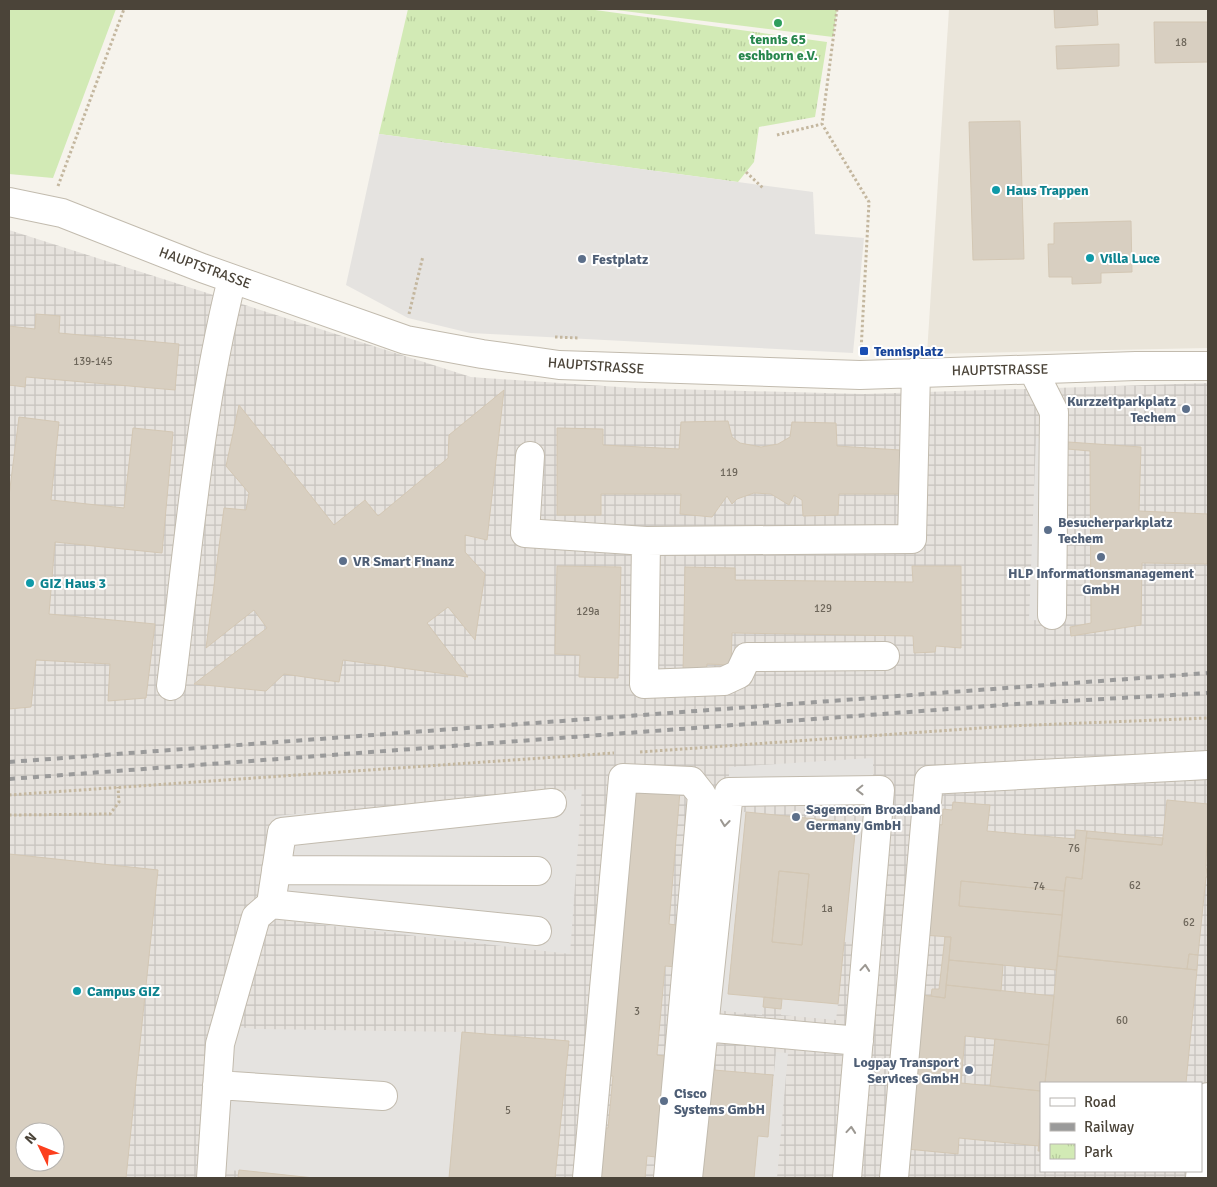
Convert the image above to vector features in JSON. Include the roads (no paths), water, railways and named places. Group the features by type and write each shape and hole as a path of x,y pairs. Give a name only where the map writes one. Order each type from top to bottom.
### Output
{"street":[{"name":"HAUPTSTRASSE","path":"9,202 62,214 232,279 406,340 482,354 559,365 860,375 916,372 1208,366"},
{"path":"171,686 199,459 222,321 232,279"},
{"path":"1033,370 1054,412 1052,615"},
{"path":"530,456 525,533 646,541 912,539 916,372"},
{"path":"646,541 644,684 724,681 739,674 746,657 884,656"},
{"path":"894,1178 929,780 1208,765"},
{"path":"587,1178 623,778 691,781 702,796 668,1178"},
{"path":"688,1178 729,792 880,790 847,1178"},
{"path":"210,1178 220,1044 256,917 271,904 282,832 552,803"},
{"path":"276,870 537,871"},
{"path":"271,904 537,931"},
{"path":"704,1027 859,1041"},
{"path":"217,1085 383,1096"},
{"path":"1202,1158 1208,1096"},
{"path":"662,1178 665,1149"}],"railway":[{"path":"9,762 1208,673"},
{"path":"9,779 1016,704 1208,693"}],"place":[{"name":"tennis 65 eschborn e.V.","path":"778,23"},
{"name":"Haus Trappen","path":"996,190"},
{"name":"Villa Luce","path":"1090,258"},
{"name":"Festplatz","path":"582,259"},
{"name":"Tennisplatz","path":"864,351"},
{"name":"Kurzzeitparkplatz Techem","path":"1186,409"},
{"name":"Besucherparkplatz Techem","path":"1048,530"},
{"name":"HLP Informationsmanagement GmbH","path":"1101,557"},
{"name":"VR Smart Finanz","path":"343,561"},
{"name":"GIZ Haus 3","path":"30,583"},
{"name":"Sagemcom Broadband Germany GmbH","path":"796,817"},
{"name":"Campus GIZ","path":"77,991"},
{"name":"Logpay Transport Services GmbH","path":"969,1070"},
{"name":"Cisco Systems GmbH","path":"664,1101"}]}
